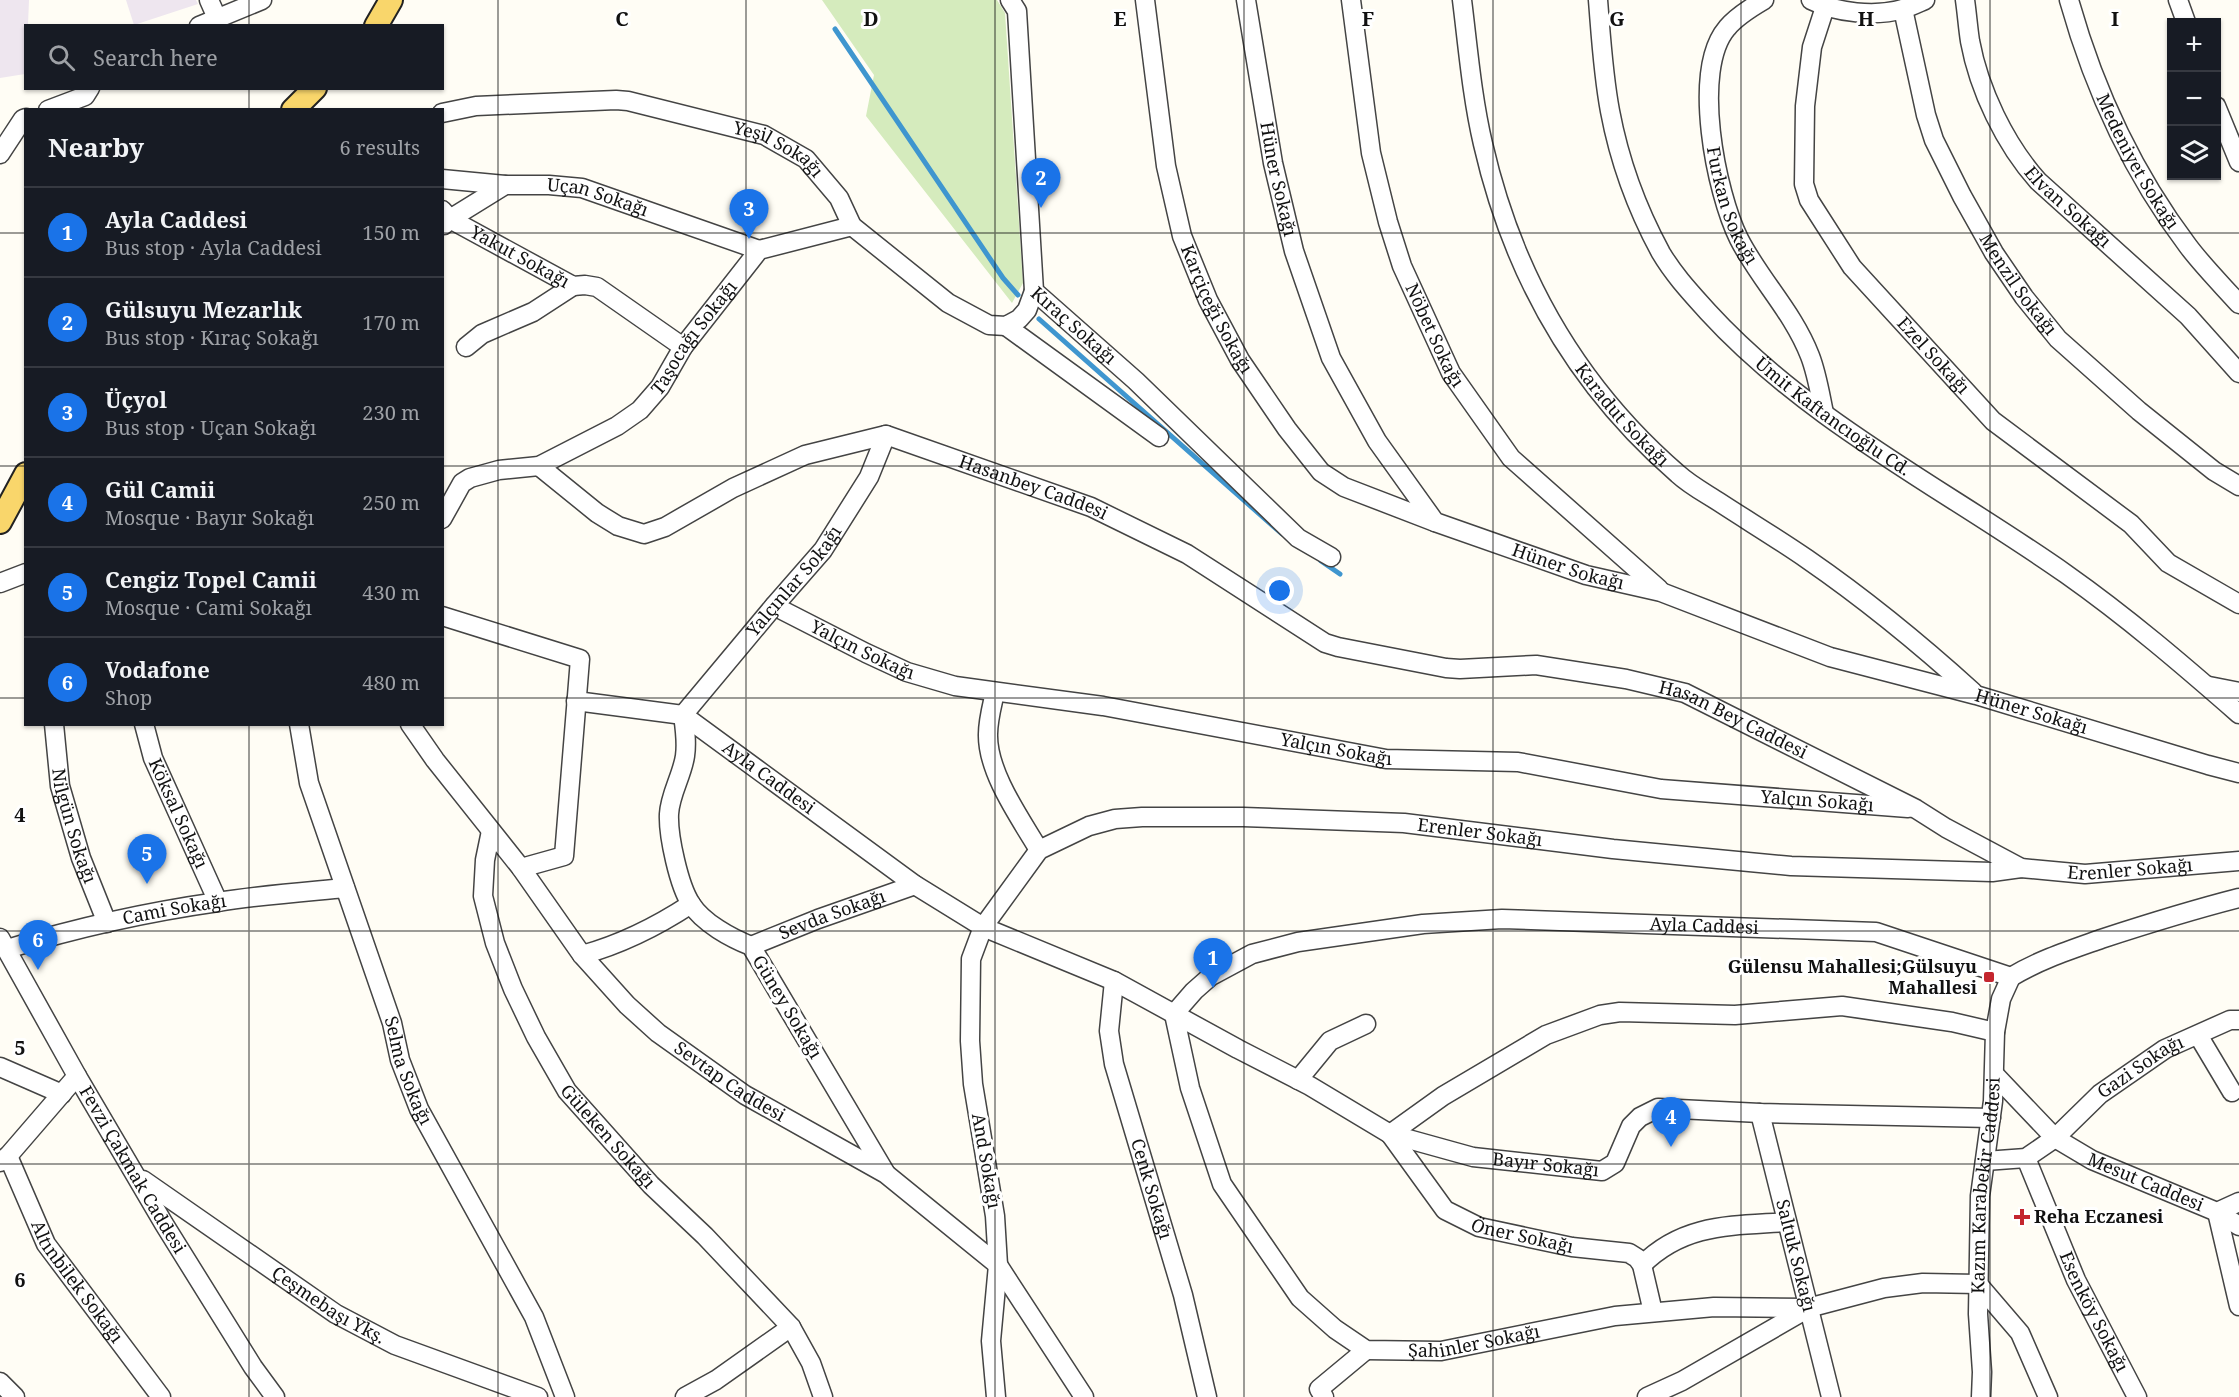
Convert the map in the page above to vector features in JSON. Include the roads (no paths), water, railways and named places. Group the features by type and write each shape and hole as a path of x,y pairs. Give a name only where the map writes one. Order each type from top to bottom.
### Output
{"main road":[{"path":"377,24 391,0"},
{"path":"295,108 313,90"},
{"path":"0,522 24,478"}],"street":[{"path":"209,0 217,18"},
{"path":"204,24 262,0"},
{"name":"Kıraç Sokağı","path":"1010,0 1017,11 1034,291 1136,381 1298,538 1331,557"},
{"name":"Karçiçeği Sokağı","path":"1145,0 1164,155 1182,236 1208,300 1240,360 1287,429 1321,472 1344,487 1435,522"},
{"name":"Hüner Sokağı","path":"1246,0 1272,163 1294,251 1331,358 1377,441 1435,522 1586,575 1661,592 1830,657 1977,695 2239,773"},
{"name":"Nöbet Sokağı","path":"1351,0 1371,153 1388,222 1401,266 1451,373 1510,458 1661,592"},
{"name":"Karadut Sokağı","path":"1462,0 1472,85 1483,144 1496,188 1525,273 1550,322 1577,364 1629,428 1679,475 1806,558 1868,603 1977,695"},
{"name":"Ümit Kaftancıoğlu Cd.","path":"1598,0 1609,108 1616,140 1648,226 1662,254 1679,279 1722,326 1775,377 1824,413 2066,574 2166,650 2239,714"},
{"name":"Furkan Sokağı","path":"1764,0 1727,28 1715,54 1709,83 1713,152 1725,207 1739,240 1790,315 1810,356 1824,413"},
{"path":"1818,3 1870,13 1903,9 1925,0"},
{"name":"Elvan Sokağı","path":"1965,0 1973,56 1990,105 2028,169 2038,181 2188,316 2239,374"},
{"name":"Medeniyet Sokağı","path":"2069,0 2102,99 2140,174 2189,247 2239,304"},
{"path":"2178,0 2185,18"},
{"name":"Ezel Sokağı","path":"1818,3 1805,106 1804,183 1809,200 1852,267 1993,421 2131,524 2168,563 2239,604"},
{"name":"Menzil Sokağı","path":"1903,9 1926,115 1934,140 1994,253 2024,297 2058,339 2139,411 2214,471 2239,486"},
{"path":"53,108 85,96 89,90"},
{"name":"Yeşil Sokağı","path":"444,113 476,106 616,100 764,135 806,159 839,198 852,226 948,303 989,325 1006,326"},
{"path":"2221,116 2239,162"},
{"path":"0,154 24,119"},
{"name":"Uçan Sokağı","path":"444,179 505,185 582,188 759,250"},
{"path":"445,219 505,185"},
{"name":"Yakut Sokağı","path":"445,219 573,286 597,287 683,347"},
{"path":"759,250 852,226"},
{"name":"Taşocağı Sokağı","path":"539,466 617,426 640,410 660,387 683,347 759,250"},
{"path":"466,347 482,333 533,312 573,286"},
{"path":"1034,291 1027,310 1020,319 1006,326 1159,437"},
{"path":"444,515 462,483 470,478 499,470 539,466 597,513 618,526 644,534 665,527 733,488 805,455 886,435"},
{"name":"Yalçınlar Sokağı","path":"683,715 823,550 869,477 886,435"},
{"name":"Hasanbey Caddesi","path":"886,435 1091,507 1187,554 1325,643 1453,669 1536,665"},
{"path":"0,583 24,574"},
{"name":"Yalçın Sokağı","path":"774,606 907,672 955,686 1102,705 1386,759 1518,762 1660,789 1916,809"},
{"path":"444,617 580,660 564,856 521,868"},
{"name":"Hasan Bey Caddesi","path":"1536,665 1626,679 1685,693 1916,809"},
{"path":"2209,686 2239,692"},
{"path":"995,692 988,728 989,750 1009,799 1039,850"},
{"name":"Ayla Caddesi","path":"576,700 683,715 915,885 983,927 1114,981 1174,1014 1194,990 1211,976 1252,954 1298,942 1423,924 1503,919 1876,932 2011,977"},
{"path":"582,955 620,944 656,927 691,904 676,866 669,814 685,756 683,715"},
{"name":"Nilgün Sokağı","path":"54,726 60,786 81,858 107,923"},
{"name":"Köksal Sokağı","path":"145,726 153,758 218,902"},
{"name":"Selma Sokağı","path":"299,726 309,783 392,1023 400,1060 419,1109 534,1317 565,1397"},
{"name":"Sevtap Caddesi","path":"412,726 521,868 582,955 606,984 658,1033 745,1095 886,1174 998,1265 1084,1397"},
{"name":"Erenler Sokağı","path":"1916,809 1946,828 2021,868"},
{"name":"Erenler Sokağı","path":"983,927 1039,850 1089,826 1115,819 1142,817 1243,817 1404,823 1613,849 1791,866 1992,872 2021,868 2085,874 2239,861"},
{"name":"Güleken Sokağı","path":"491,831 485,860 483,896 495,943 513,989 567,1091 651,1185 705,1236 791,1327 811,1363 824,1397"},
{"name":"Sevda Sokağı","path":"751,946 818,919 915,885"},
{"name":"Cami Sokağı","path":"4,943 218,902 345,888"},
{"path":"2011,977 2030,965 2054,955 2168,916 2239,898"},
{"name":"Güney Sokağı","path":"691,904 714,927 733,939 751,946 886,1174"},
{"name":"And Sokağı","path":"983,927 971,958 970,1041 973,1084 995,1216 998,1265 991,1341 996,1397"},
{"name":"Fevzi Çakmak Caddesi","path":"4,943 76,1076 190,1266 275,1397"},
{"name":"Kazım Karabekir Caddesi","path":"1981,1397 1978,1284 1980,1196 1995,1075 1995,1032 2001,999 2011,977"},
{"name":"Cenk Sokağı","path":"1114,981 1109,1030 1114,1064 1183,1295 1207,1397"},
{"path":"1390,1134 1443,1096 1546,1035 1600,1015 1620,1012 1735,1015 1842,1006 1952,1022 1995,1032"},
{"path":"1174,1014 1190,1089 1222,1184 1300,1298 1335,1329 1366,1350 1319,1389 1324,1397"},
{"name":"Bayır Sokağı","path":"1174,1014 1298,1080 1390,1134 1473,1157 1602,1171 1615,1163 1631,1126 1640,1117 1658,1108 1760,1113 1991,1118"},
{"name":"Gazi Sokağı","path":"2026,1158 2055,1138 2100,1094 2165,1049 2230,1020 2239,1020"},
{"path":"1298,1080 1330,1041 1366,1024"},
{"path":"2198,1035 2232,1092"},
{"path":"0,1068 62,1094"},
{"name":"Mesut Caddesi","path":"1995,1075 2055,1138 2092,1160 2217,1212 2239,1202"},
{"path":"4,1159 76,1076"},
{"name":"Saltuk Sokağı","path":"1760,1113 1831,1397"},
{"name":"Öner Sokağı","path":"1390,1134 1445,1210 1466,1222 1479,1227 1572,1247 1629,1253 1642,1265"},
{"path":"1985,1161 2026,1158"},
{"name":"Esenköy Sokağı","path":"2026,1158 2076,1280 2137,1397"},
{"name":"Altınbilek Sokağı","path":"4,1159 46,1244 161,1397"},
{"name":"Çeşmebaşı Ykş.","path":"138,1176 336,1314 395,1345 538,1397"},
{"path":"2217,1212 2239,1226"},
{"path":"2217,1212 2239,1306"},
{"path":"1653,1312 1642,1265 1656,1250 1695,1231 1787,1222"},
{"name":"Şahinler Sokağı","path":"1366,1350 1441,1350 1615,1316 1714,1307 1808,1308 1884,1288 1942,1282 1978,1284"},
{"path":"1978,1284 2020,1333 2048,1397"},
{"path":"1647,1397 1682,1382 1808,1308"},
{"path":"685,1397 716,1380 791,1327"},
{"path":"0,1382 15,1397"}],"waterway":[{"path":"835,29 1003,278 1018,295"},
{"path":"1039,319 1282,534"},
{"path":"1321,561 1340,574"}],"place":[{"name":"Gülsuyu Mezarlık","path":"1041,208"},
{"name":"Üçyol","path":"749,239"},
{"name":"Cengiz Topel Camii","path":"147,884"},
{"name":"Vodafone","path":"38,970"},
{"name":"Gülensu Mahallesi;Gülsuyu Mahallesi","path":"1989,977"},
{"name":"Ayla Caddesi","path":"1213,988"},
{"name":"Gül Camii","path":"1671,1147"},
{"name":"Reha Eczanesi","path":"2022,1217"}]}
